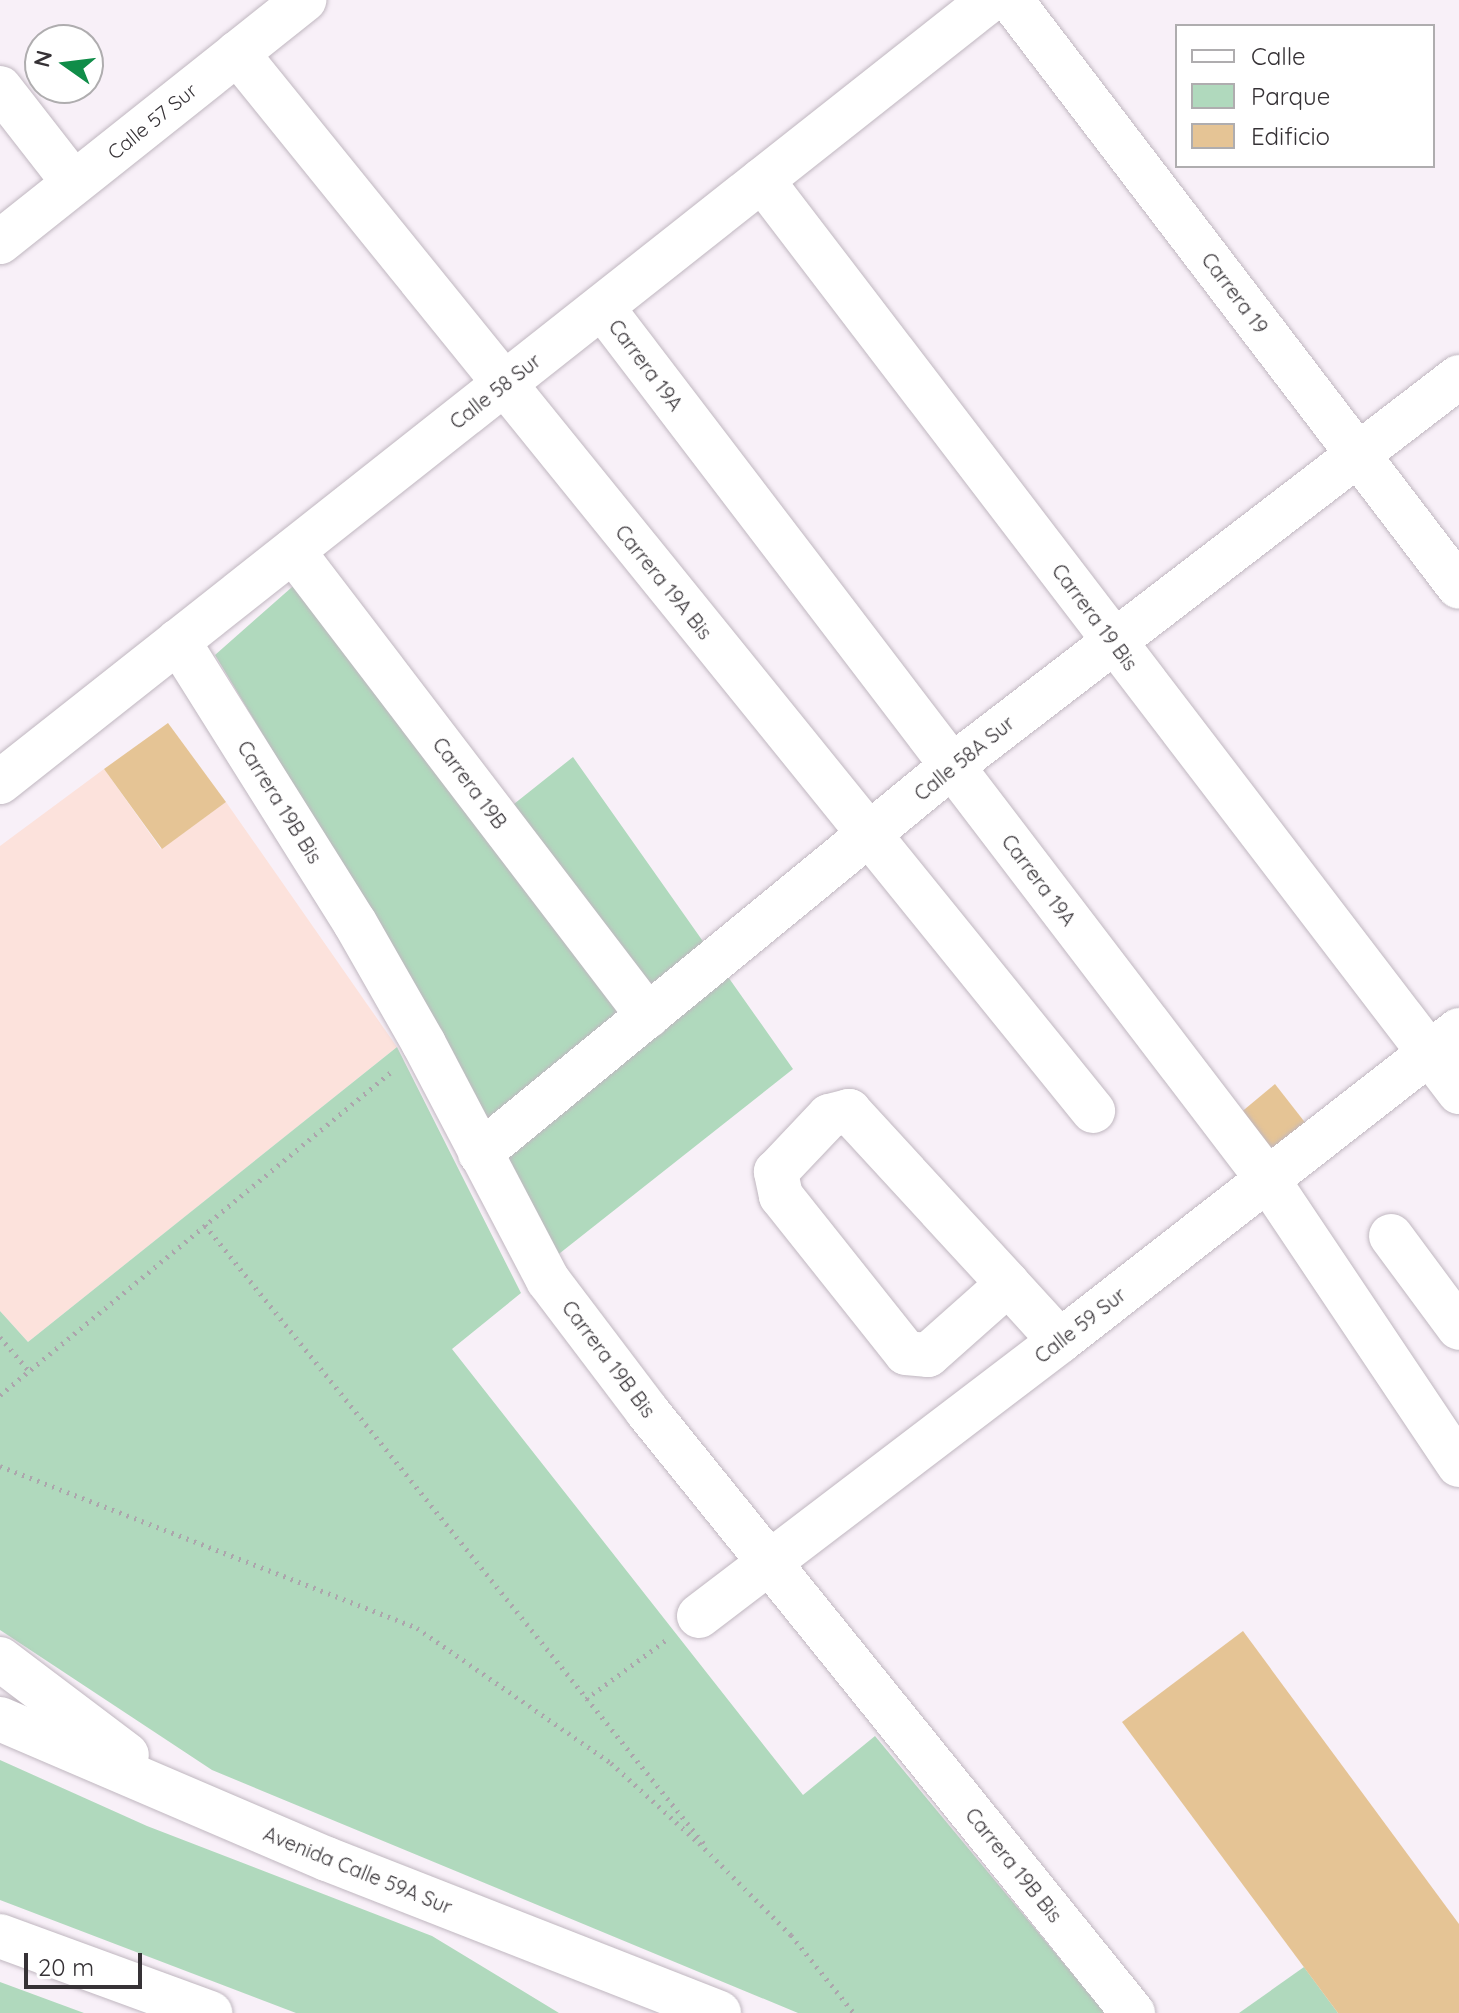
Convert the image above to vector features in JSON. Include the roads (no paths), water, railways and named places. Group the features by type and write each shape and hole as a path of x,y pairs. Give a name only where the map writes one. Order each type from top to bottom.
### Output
{"main road":[{"name":"Calle 57 Sur","path":"0,242 304,0"},
{"name":"Calle 58 Sur","path":"0,782 990,0"},
{"name":"Carrera 19","path":"1011,0 1459,587"},
{"name":"Carrera 19A Bis","path":"237,53 1093,1111"},
{"path":"0,88 74,183"},
{"name":"Carrera 19 Bis","path":"762,180 1113,641 1444,1042 1459,1092"},
{"name":"Carrera 19A","path":"602,307 1268,1180 1459,1465"},
{"name":"Calle 58A Sur","path":"480,1153 952,766 1459,377"},
{"name":"Carrera 19B","path":"293,551 648,1016"},
{"name":"Carrera 19B Bis","path":"178,641 355,923 424,1044 548,1280 647,1411 1133,2013"},
{"name":"Calle 59 Sur","path":"699,1616 1060,1341 1444,1042"},
{"path":"1008,1284 928,1355 906,1353 781,1196 776,1172 829,1116 849,1111 1008,1284 1060,1341"},
{"path":"1391,1236 1459,1328"},
{"path":"0,1659 187,1799"},
{"name":"Avenida Calle 59A Sur","path":"0,1719 187,1799 719,2013"},
{"path":"0,1936 210,2013"}]}
